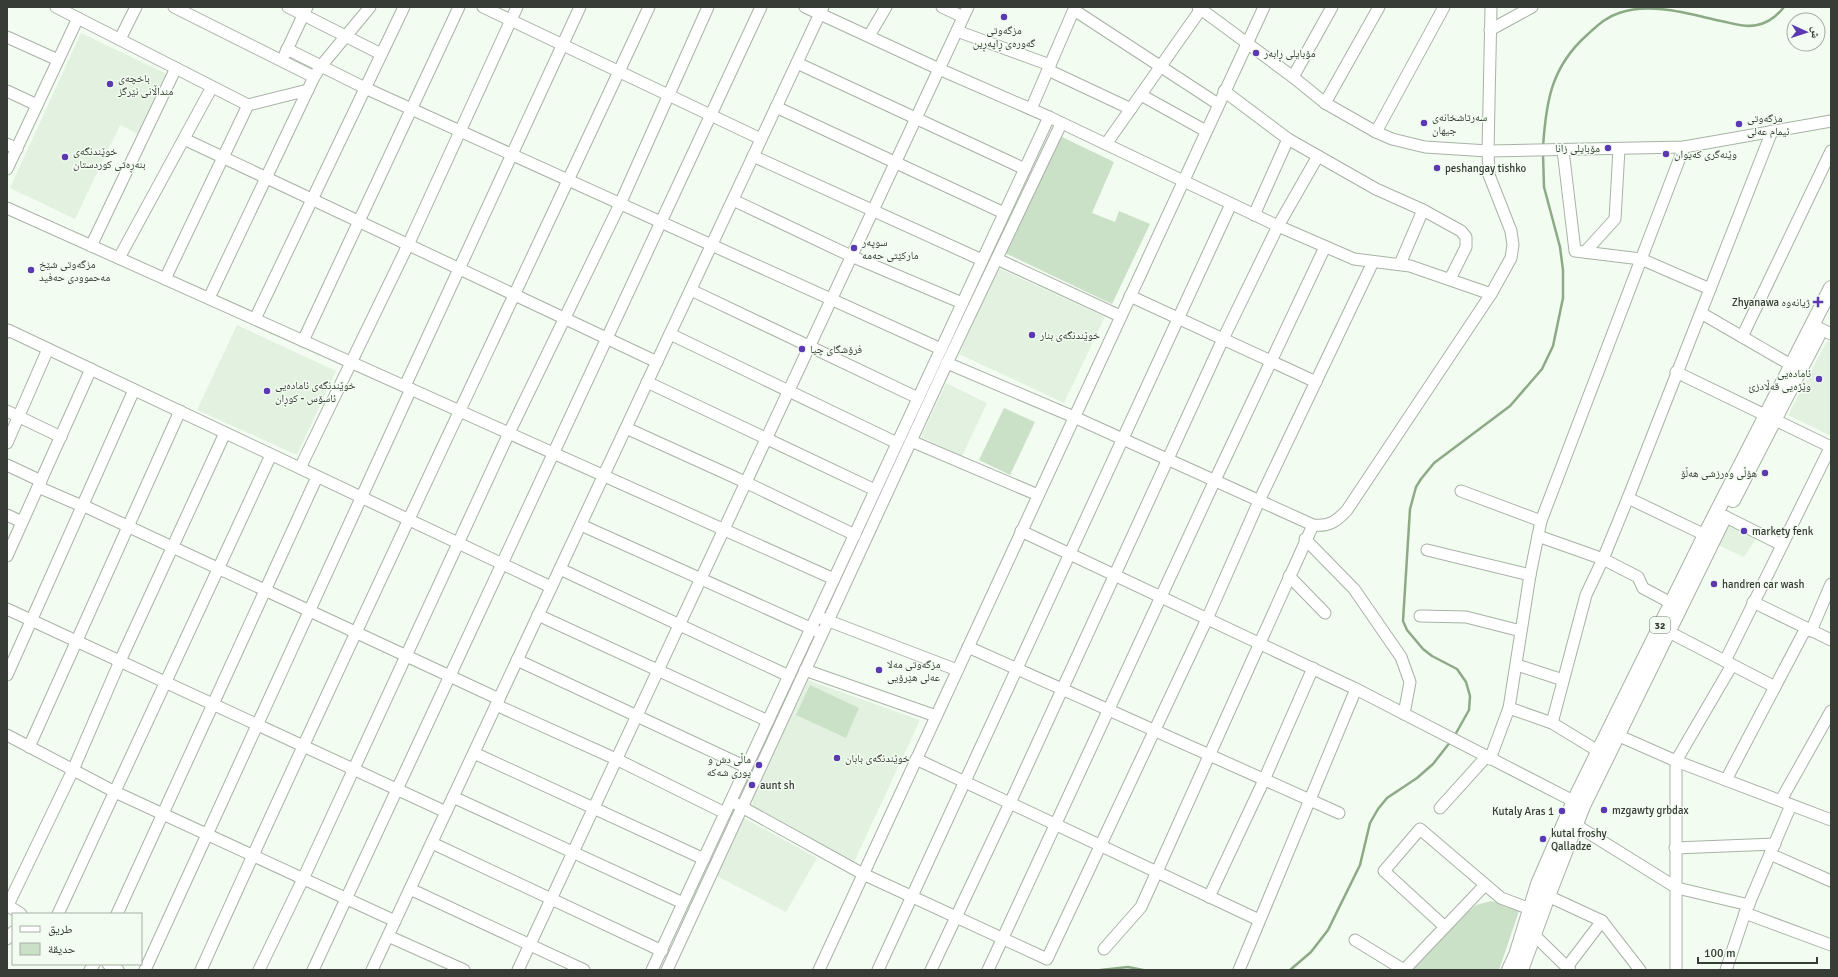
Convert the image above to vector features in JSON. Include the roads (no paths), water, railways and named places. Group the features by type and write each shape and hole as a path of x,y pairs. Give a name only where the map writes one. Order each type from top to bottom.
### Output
{"main road":[{"name":"32","path":"1510,970 1538,884 1579,803 1617,735 1669,632 1770,418 1791,365 1822,329 1831,288"},
{"name":"32","path":"1521,970 1576,825 1579,803 1598,751 1704,535 1822,329 1831,310"}],"street":[{"path":"56,7 248,106 308,90"},
{"path":"120,39 136,7"},
{"path":"174,7 314,77"},
{"path":"288,7 305,11 345,36 381,54"},
{"path":"209,298 314,77 345,36 370,7"},
{"path":"303,341 459,7"},
{"path":"482,7 761,139"},
{"path":"300,468 408,245 517,7"},
{"path":"145,970 362,498 459,269 580,7"},
{"path":"201,970 252,856 459,411 650,7"},
{"path":"259,970 304,879 563,318 620,204 708,7"},
{"path":"313,970 345,898 761,7"},
{"path":"805,7 822,10 869,36 939,69 1049,117 1254,215 1354,259 1410,266 1491,294"},
{"path":"869,36 886,7"},
{"path":"518,970 965,12 942,7"},
{"path":"818,970 1246,43 1264,7"},
{"path":"1293,77 1332,7"},
{"path":"1325,103 1379,7"},
{"path":"1376,132 1444,7"},
{"path":"947,363 1074,417 1313,525 1324,526 1333,523 1347,510 1491,294 1509,263 1512,254 1513,245 1509,224 1489,175 1488,151 1491,7"},
{"path":"1490,30 1532,7"},
{"path":"255,319 381,54 400,8"},
{"path":"1031,109 1075,8 1218,104"},
{"path":"1106,144 1161,67 1199,8 1293,77 1325,103 1376,132 1392,139 1425,147 1488,151 1684,147 1831,121"},
{"path":"372,970 822,10"},
{"path":"282,60 305,11"},
{"path":"7,169 12,147 37,105 78,18"},
{"path":"957,31 1049,67 1131,109"},
{"path":"7,37 58,60"},
{"path":"287,49 314,77"},
{"path":"287,49 365,88 941,349"},
{"path":"282,60 321,66"},
{"path":"797,63 1025,168"},
{"path":"91,246 176,68"},
{"path":"119,258 212,87"},
{"path":"7,91 37,105"},
{"path":"1224,91 1288,139 1376,189 1423,210 1456,228 1466,237 1466,247 1450,280"},
{"path":"1141,96 1206,131"},
{"path":"165,279 221,157 248,106"},
{"path":"776,108 1004,213"},
{"path":"666,970 805,670 834,579 1049,117"},
{"path":"822,618 855,562 947,363 1061,124"},
{"path":"1552,723 1586,595 1603,559 1628,498 1676,372 1772,131"},
{"path":"184,139 657,362"},
{"path":"1254,215 1288,139"},
{"path":"1440,808 1488,758 1509,708 1517,666 1530,575 1541,521 1684,147"},
{"path":"1585,252 1615,219 1619,149"},
{"path":"1562,150 1575,251 1641,259 1710,289"},
{"path":"1742,336 1831,151"},
{"path":"753,156 982,260"},
{"path":"931,970 1010,803 1223,339 1278,226 1318,156"},
{"path":"733,200 851,256 962,303"},
{"path":"878,970 1231,204"},
{"path":"7,208 834,579"},
{"path":"1400,264 1423,210"},
{"path":"988,970 1162,598 1270,361 1326,247"},
{"path":"997,259 1120,316"},
{"path":"730,801 863,874 1047,959 1208,619 1259,501 1373,262"},
{"path":"691,290 918,398"},
{"path":"1130,296 1316,382"},
{"path":"1701,312 1791,365"},
{"path":"7,332 8,330 551,587"},
{"path":"670,334 897,442"},
{"path":"7,443 48,349"},
{"path":"7,556 91,370"},
{"path":"1676,372 1831,447 1753,602 1729,663 1676,762 1676,970"},
{"path":"648,382 876,490"},
{"path":"7,675 134,390"},
{"path":"7,411 61,437"},
{"path":"29,747 180,412"},
{"path":"626,428 746,482 854,535"},
{"path":"19,913 7,905 73,770 120,661 224,433"},
{"path":"911,441 1038,495"},
{"path":"58,913 271,455"},
{"path":"7,465 82,506 219,568 449,676 498,702 725,813"},
{"path":"117,913 317,477"},
{"path":"1462,491 1541,521"},
{"path":"1628,498 1704,535"},
{"path":"7,515 22,522"},
{"path":"1724,516 1782,545"},
{"path":"581,524 817,631"},
{"path":"1104,949 1141,907 1288,576 1313,525"},
{"path":"1021,531 1313,668 1579,803"},
{"path":"1538,536 1603,559 1638,577 1643,588 1671,603"},
{"path":"1305,539 1354,589 1401,657 1410,682 1404,714"},
{"path":"1427,550 1530,575"},
{"path":"844,557 855,562"},
{"path":"560,569 789,676"},
{"path":"1288,576 1325,613"},
{"path":"1726,780 1831,584"},
{"path":"1753,602 1831,640"},
{"path":"7,609 446,812"},
{"path":"538,615 768,721"},
{"path":"1420,616 1466,617 1521,631"},
{"path":"822,618 957,670"},
{"path":"652,970 789,676 817,631"},
{"path":"1669,632 1775,687"},
{"path":"968,647 1339,813"},
{"path":"517,660 746,767"},
{"path":"1517,666 1563,680"},
{"path":"1210,897 1264,780 1313,668"},
{"path":"805,670 936,716"},
{"path":"1239,970 1356,689"},
{"path":"1509,708 1552,723 1598,751"},
{"path":"1728,970 1747,909 1775,844 1786,802 1831,711"},
{"path":"7,735 115,792 395,921"},
{"path":"1617,735 1676,762 1831,820"},
{"path":"474,753 704,859"},
{"path":"916,758 1259,920"},
{"path":"453,797 683,903"},
{"path":"1576,825 1677,888 1747,909 1831,945"},
{"path":"1445,927 1384,871 1420,829 1501,898 1530,909"},
{"path":"432,843 662,951"},
{"path":"1675,848 1775,844"},
{"path":"1770,854 1831,881"},
{"path":"1355,940 1404,970 1484,885"},
{"path":"410,889 584,970"},
{"path":"1548,896 1602,920 1640,970"},
{"path":"1534,935 1569,968 1602,920"},
{"path":"388,936 464,970"}],"waterway":[{"path":"1543,147 1549,100 1558,73 1565,60 1575,47 1594,28 1610,17 1632,10 1657,9 1683,12 1739,25 1752,26 1769,21 1784,7"},
{"path":"1455,735 1469,710 1470,696 1466,682 1457,669 1432,656 1423,649 1407,630 1403,621 1410,509 1416,487 1434,463 1510,406 1542,369 1553,346 1563,298 1563,270 1560,247 1544,187 1543,154"},
{"path":"1290,970 1311,952 1328,930 1360,865 1370,823 1378,809 1387,798 1417,778 1433,764 1451,741"},
{"path":"1101,970 1128,967 1143,970"}],"place":[{"name":"مزگەوتی گەورەی ڕاپەڕین","path":"1004,17"},
{"name":"مۆبایلی ڕابەر","path":"1256,53"},
{"name":"باخچەی منداڵانی نێرگز","path":"110,84"},
{"name":"سەرتاشخانەی جیهان","path":"1424,123"},
{"name":"مزگەوتی ئیمام عەلی","path":"1739,124"},
{"name":"مۆبایلی زانا","path":"1608,148"},
{"name":"وێنەگری کەیوان","path":"1666,154"},
{"name":"خوێندنگەی بنەڕەتی کوردستان","path":"65,157"},
{"name":"peshangay tishko","path":"1437,168"},
{"name":"سوپەر مارکێتی حەمە","path":"854,248"},
{"name":"مزگەوتی شێخ مەحموودی حەفید","path":"31,270"},
{"name":"Zhyanawa ژیانەوە","path":"1818,302"},
{"name":"خوێندنگەی بنار","path":"1032,335"},
{"name":"فرۆشگای چیا","path":"802,349"},
{"name":"ئامادەیی وێژەیی قەڵادزێ","path":"1819,379"},
{"name":"خوێندنگەی ئامادەیی ئاسۆس - کوڕان","path":"267,391"},
{"name":"ھۆڵی وەرزشی ھەڵۆ","path":"1765,473"},
{"name":"markety fenk","path":"1744,531"},
{"name":"handren car wash","path":"1714,584"},
{"name":"مزگەوتی مەلا عەلی هێرۆیی","path":"879,670"},
{"name":"خوێندنگەی بابان","path":"837,758"},
{"name":"ماڵی دش و پوری شەکە","path":"759,765"},
{"name":"aunt sh","path":"752,785"},
{"name":"mzgawty grbdax","path":"1604,810"},
{"name":"Kutaly Aras 1","path":"1562,811"},
{"name":"kutal froshy Qalladze","path":"1543,839"}]}
